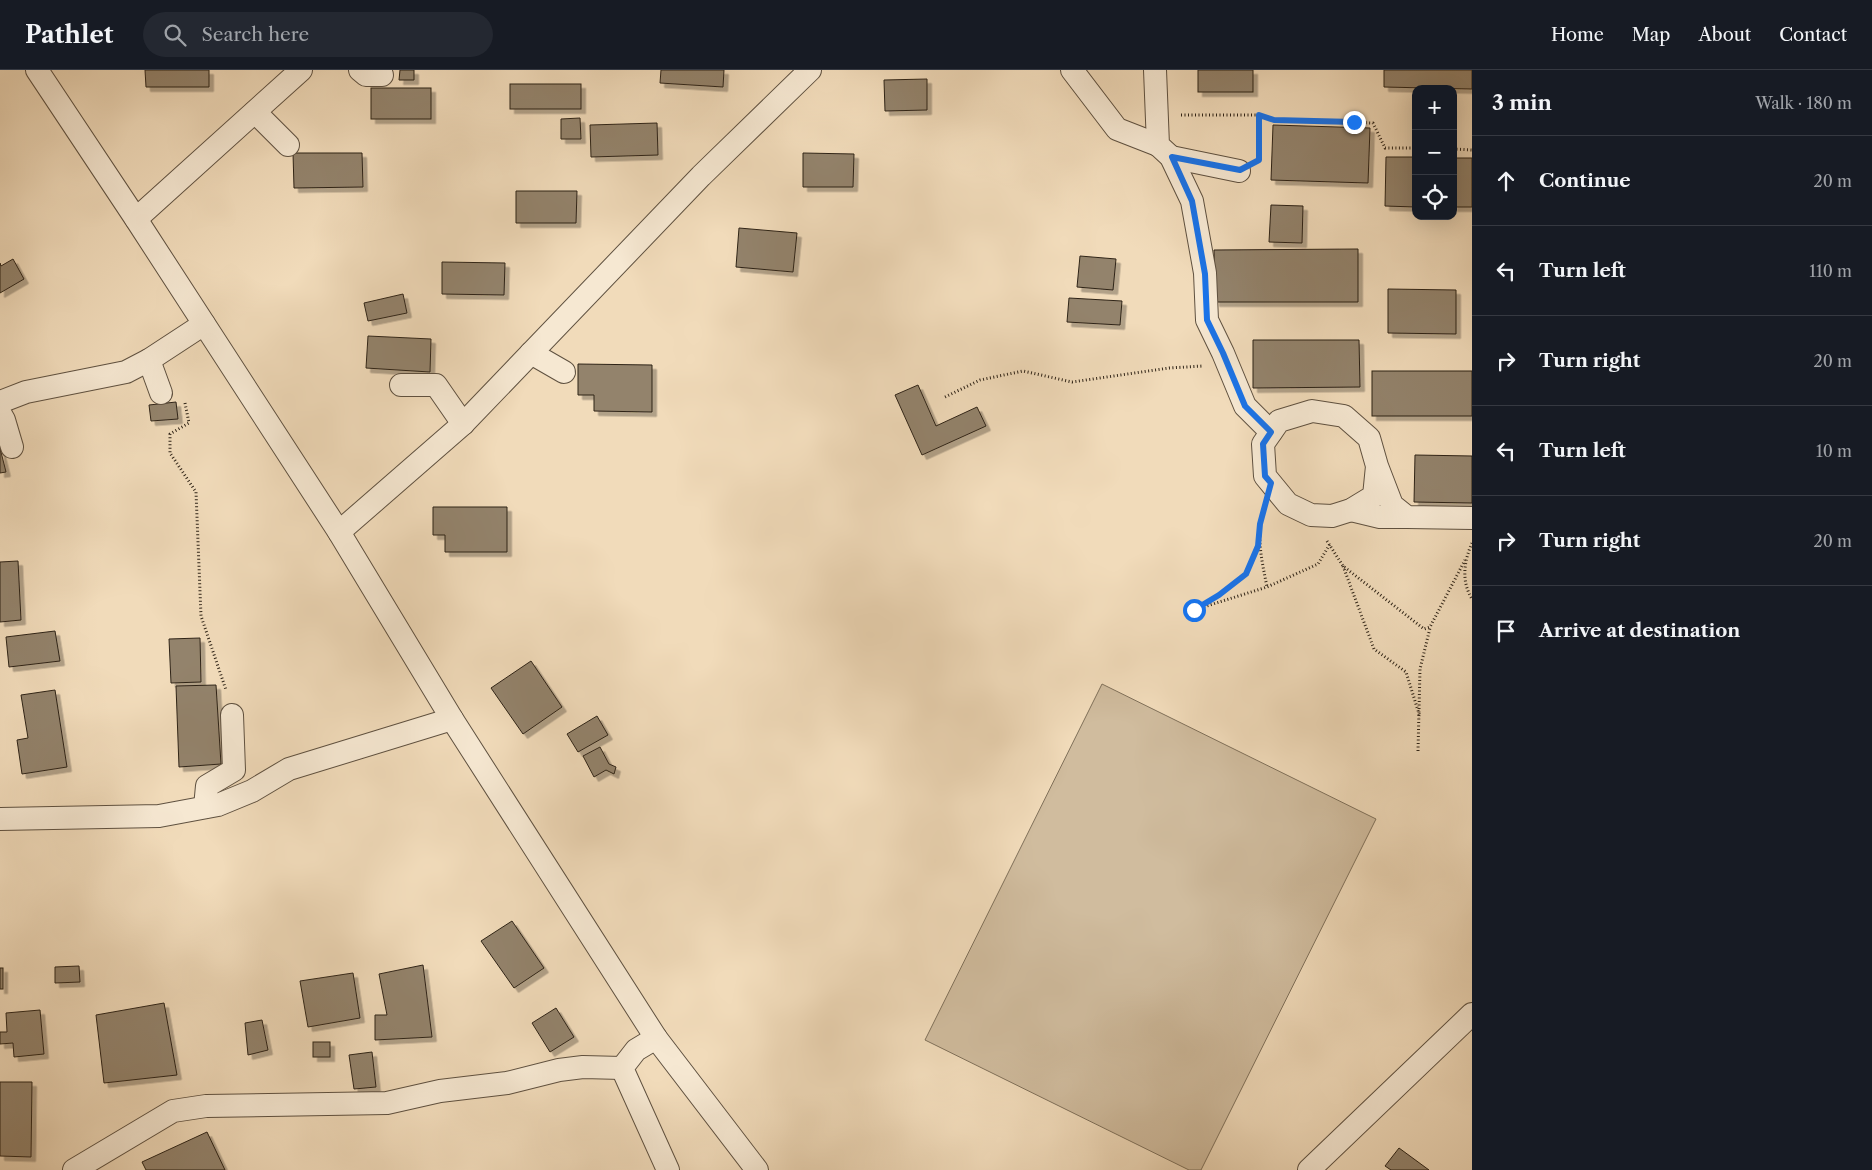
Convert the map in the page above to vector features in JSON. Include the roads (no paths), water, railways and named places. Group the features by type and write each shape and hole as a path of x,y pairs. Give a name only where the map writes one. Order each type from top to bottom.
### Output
{"street":[{"path":"37,70 339,532 452,719 656,1038 757,1170"},
{"path":"136,219 301,70"},
{"path":"360,70 366,75 382,75"},
{"path":"339,532 463,424 701,176 810,70"},
{"path":"1072,70 1118,129 1164,151 1240,170"},
{"path":"1156,70 1156,115 1164,151 1192,201 1205,274 1207,320 1245,406 1271,432"},
{"path":"255,112 288,146"},
{"path":"12,446 4,420 1,401 26,392 126,372 149,360 204,324"},
{"path":"531,353 564,372"},
{"path":"149,360 161,393"},
{"path":"401,385 436,385 463,424"},
{"path":"1407,517 1392,504 1377,466 1369,438 1344,416 1312,411 1279,421 1263,444 1265,476 1288,504 1331,514 1380,517 1472,518"},
{"path":"1331,514 1374,496 1377,466"},
{"path":"205,807 207,786 234,770 232,715"},
{"path":"0,819 159,816 218,805 252,791 289,769 452,719"},
{"path":"1309,1170 1472,1014"},
{"path":"622,1068 636,1050 656,1038"},
{"path":"74,1170 174,1111 206,1106 387,1103 440,1091 507,1084 559,1070 583,1067 622,1068"},
{"path":"622,1068 668,1170"}]}
